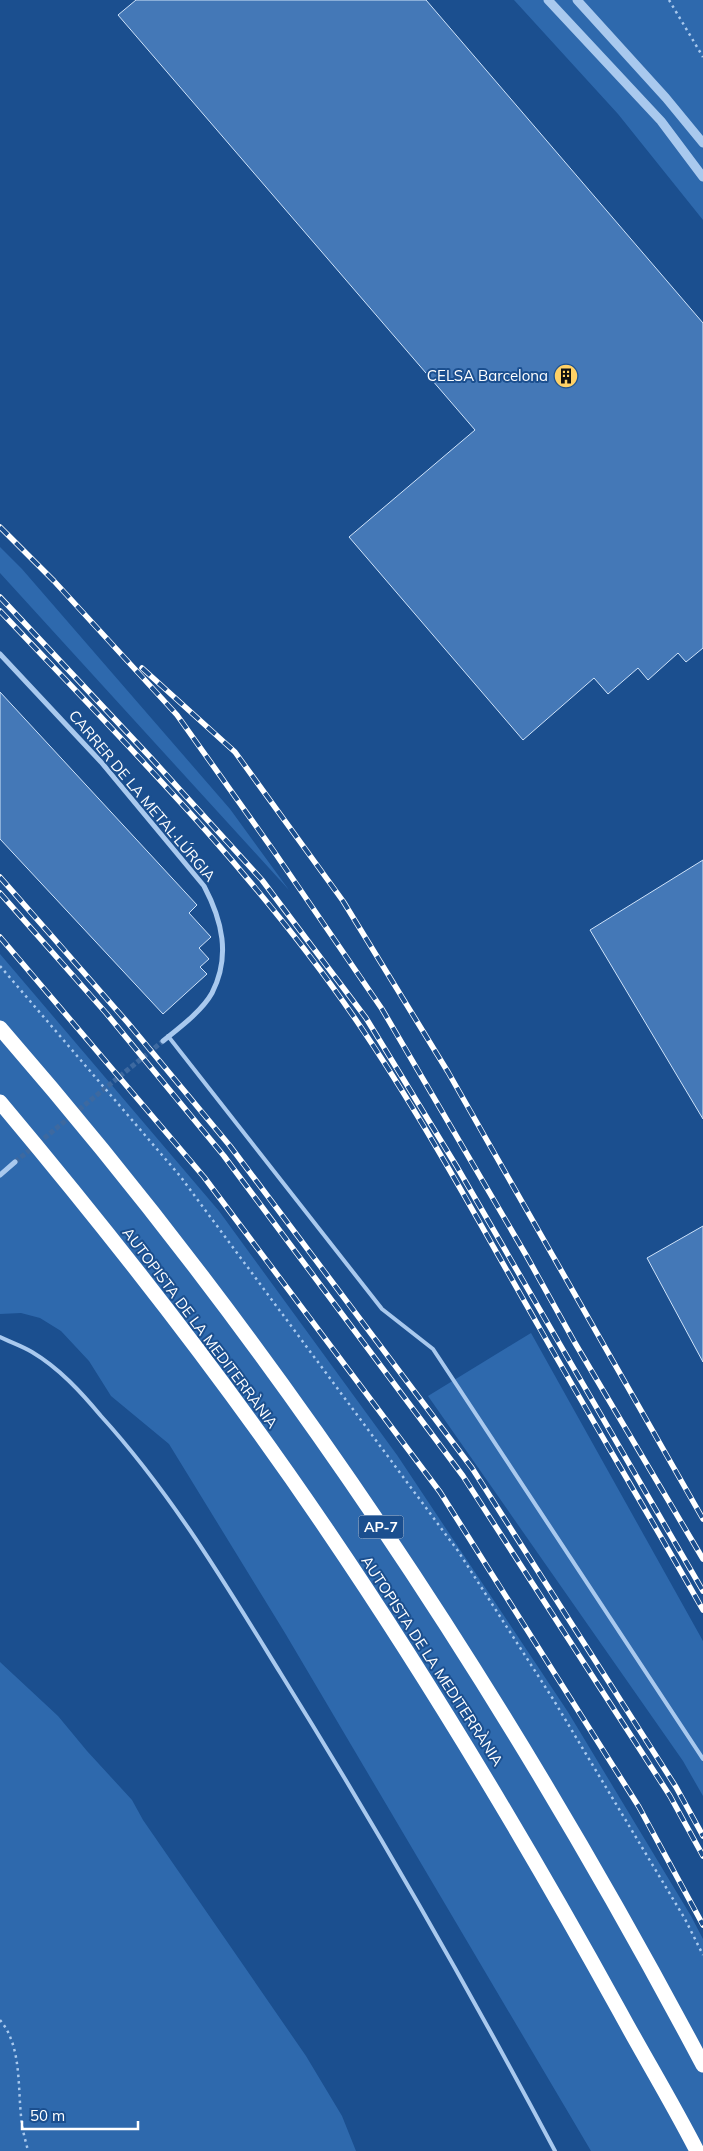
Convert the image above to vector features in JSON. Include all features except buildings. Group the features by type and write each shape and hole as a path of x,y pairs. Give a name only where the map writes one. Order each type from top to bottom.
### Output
{"highway":[{"name":"AUTOPISTA DE LA MEDITERRÀNIA","path":"0,1028 133,1186 245,1332 330,1450 452,1634 531,1759 610,1896 703,2065"},
{"name":"AUTOPISTA DE LA MEDITERRÀNIA","path":"0,1102 69,1184 217,1377 264,1440 352,1568 454,1725 514,1825 573,1927 697,2151"}],"street":[{"path":"548,0 661,121 703,177"},
{"path":"577,0 666,98 703,143"},
{"name":"CARRER DE LA METAL·LÚRGIA","path":"0,654 101,762 204,886 213,903 219,918 222,936 218,975 211,993 200,1008 162,1041"},
{"path":"0,1175 15,1162"}],"lane":[{"path":"168,1036 382,1309 433,1349 703,1759"},
{"path":"0,1337 32,1352 73,1384 126,1443 177,1512 219,1574 336,1763 474,1999 556,2151"}],"path":[{"path":"669,0 703,57"},
{"path":"0,966 180,1176 458,1551 553,1699 685,1919 703,1955"},
{"path":"0,2020 15,2052 22,2125 28,2151"}],"shaded area":[{"path":"514,0 703,0 703,220 618,114"},
{"path":"0,547 22,569 230,809 289,890 0,573"},
{"path":"0,954 219,1211 397,1455 568,1712 691,1916 703,1939 703,2151 591,2151 285,1633 169,1444 111,1396 89,1361 61,1331 40,1318 21,1313 0,1314"},
{"path":"531,1333 703,1641 703,1796 683,1761 428,1396"},
{"path":"0,1662 58,1716 132,1800 143,1820 306,2056 342,2116 356,2151 0,2151"}],"tunnel":[{"path":"15,1162 163,1041"}],"railway":[{"path":"0,527 54,581 177,715 273,850 382,1009 526,1255 575,1343 703,1559"},
{"path":"0,597 262,880 366,1018 457,1167 703,1591"},
{"path":"0,611 140,759 231,860 317,965 356,1020 405,1095 703,1610"},
{"path":"142,668 235,752 343,901 448,1072 703,1519"},
{"path":"0,877 128,1023 230,1146 472,1468 676,1787 703,1836"},
{"path":"0,893 106,1013 224,1156 463,1476 670,1796 703,1856"},
{"path":"0,937 204,1177 440,1492 639,1807 703,1925"}],"place":[{"name":"CELSA Barcelona","path":"566,376"}]}
